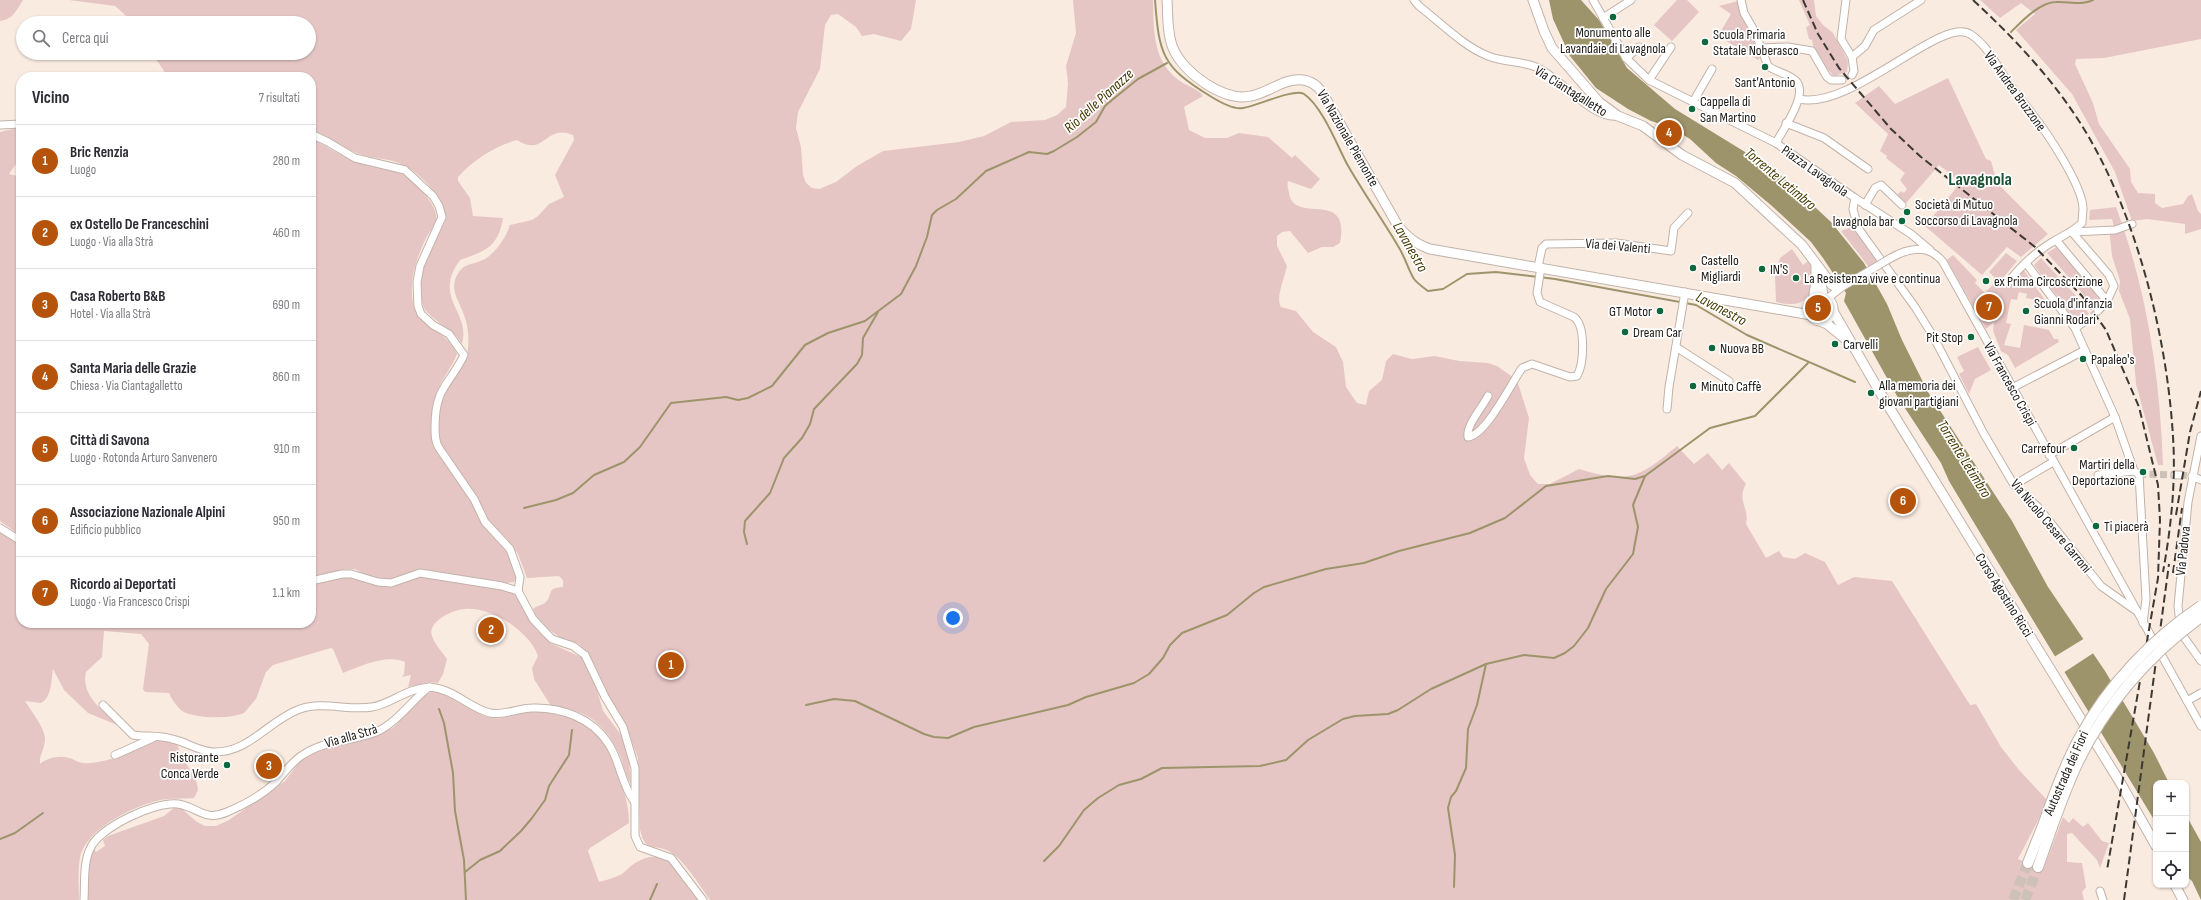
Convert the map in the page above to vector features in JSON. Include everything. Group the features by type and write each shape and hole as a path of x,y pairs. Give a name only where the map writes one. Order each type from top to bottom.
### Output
{"highway":[{"name":"Autostrada dei Fiori","path":"2038,867 2048,825 2068,761 2080,737 2101,704 2147,650 2168,631 2201,606"},
{"name":"Autostrada dei Fiori","path":"2028,863 2078,762 2115,701 2151,660 2201,618"}],"main road":[{"name":"Via Nazionale Piemonte","path":"1167,0 1170,36 1175,54 1188,71 1212,87 1232,96 1243,98 1254,96 1293,80 1302,80 1316,85 1327,101 1398,226 1406,236 1417,244 1430,248 1685,294 1781,309 1814,317"},
{"path":"1533,0 1539,19 1552,48 1599,102 1618,116"},
{"name":"Via Ciantagalletto","path":"1618,116 1643,126 1682,155 1735,183 1802,245 1832,285 1840,288"},
{"path":"1811,302 1825,298 1832,304 1833,311 1825,320 1814,317 1811,302 1815,289 1816,265"},
{"name":"Via Ciantagalletto","path":"1816,265 1821,276 1825,298"},
{"name":"Via Nazionale Piemonte","path":"1781,309 1811,302"},
{"name":"Corso Agostino Ricci","path":"1833,311 1881,394 2121,784 2153,841"},
{"name":"Corso Agostino Ricci","path":"1814,317 1827,324 1852,344"},
{"path":"2177,888 2183,900"}],"street":[{"name":"Via Ciantagalletto","path":"1414,0 1470,46 1489,56 1536,67 1596,110 1612,117 1618,116"},
{"name":"Piazza Lavagnola","path":"1593,0 1626,58 1649,80 1776,143 1865,205"},
{"path":"1603,18 1632,0"},
{"path":"1741,0 1744,13 1755,32 1768,66 1796,80 1800,89 1799,99 1776,143"},
{"path":"1846,0 1841,39 1852,57 1854,72 1852,75"},
{"path":"1852,57 1865,46 1874,30 1921,0"},
{"name":"Via Andrea Bruzzone","path":"1799,99 1817,101 1832,96 1872,79 1933,40 1952,32 1969,33 1995,59 2005,78 2041,125 2078,189 2083,208 2082,223 2072,232 2056,240 2018,268 2008,283"},
{"path":"1626,58 1639,47"},
{"path":"1649,80 1671,47"},
{"path":"1760,48 1788,47 1812,51 1827,77 1831,80 1842,80"},
{"path":"1693,102 1712,69"},
{"path":"1786,123 1824,138 1868,169"},
{"path":"0,125 16,124"},
{"path":"316,137 355,158 405,170 426,188 439,206 441,222 426,251 418,274 418,306 423,316 433,325 449,334 464,355 439,396 436,410 435,439 439,448 474,499 485,522 510,549 520,577 518,591 533,619 552,639 580,650 589,662 605,697 623,727 632,752 636,777 634,800 635,836 640,847 671,858 703,900"},
{"path":"1865,205 1875,188 1881,185 1902,205"},
{"name":"Via Nicolò Cesare Garroni","path":"1855,198 1853,209 1858,228 1916,307 2014,485 2038,507 2101,586 2137,611"},
{"name":"Via Francesco Crispi","path":"1865,205 1911,234 1938,255 1946,267 2049,455 2201,726"},
{"name":"Via dei Valenti","path":"1539,267 1542,248 1546,244 1616,243 1671,251 1674,228 1688,213"},
{"path":"2072,232 2115,230 2132,224"},
{"path":"2072,232 2113,282 2114,289 2108,301 2098,311"},
{"path":"2056,240 2108,301"},
{"path":"1825,298 1889,259 1906,251 1930,250"},
{"path":"2026,263 2075,328 2115,417 2137,472 2146,599 2143,623"},
{"path":"1488,396 1484,405 1469,425 1468,437 1474,436 1484,428 1522,368 1532,364 1570,377 1577,376 1581,369 1582,327 1578,320 1563,311 1546,306 1540,302 1537,293 1539,267"},
{"path":"1668,409 1669,387 1685,294"},
{"path":"2075,328 2084,322"},
{"path":"1676,347 1729,382"},
{"path":"2012,388 2085,350"},
{"path":"2049,455 2115,417"},
{"name":"Via Padova","path":"2201,436 2192,476 2178,606 2181,633 2201,660"},
{"path":"2014,485 2053,462"},
{"path":"2098,475 2137,472"},
{"path":"2192,476 2201,480"},
{"path":"0,528 16,537"},
{"path":"316,580 346,574 378,582 391,583 420,573 502,586 518,591"},
{"path":"103,705 133,735 174,739 204,751 215,752 242,747 280,719 301,709 318,706 372,707 412,690 429,687 447,690 478,709 490,713 532,708 564,712 590,723 608,743 628,791 634,800"},
{"name":"Via alla Strà","path":"84,900 90,849 98,837 118,821 152,808 176,803 183,804 210,816 225,813 265,791 300,756 319,745 376,732 385,726 429,687"},
{"path":"2187,701 2201,692"},
{"path":"115,755 155,737"},
{"path":"2100,891 2103,900"}],"shaded area":[{"path":"0,0 23,0 11,16 0,21"},
{"path":"69,0 916,0 911,29 901,41 874,34 862,36 856,27 838,14 831,15 825,25 820,69 798,112 796,128 801,147 803,175 806,183 812,188 819,189 836,182 857,166 883,151 959,142 984,136 1011,122 1045,120 1057,115 1066,107 1068,83 1066,66 1076,33 1073,0 1153,0 1156,45 1159,55 1171,73 1180,81 1196,89 1203,96 1184,107 1189,130 1205,138 1227,138 1239,133 1268,137 1292,158 1295,155 1320,179 1311,189 1288,181 1289,193 1293,202 1301,207 1330,211 1337,216 1341,226 1340,243 1333,247 1322,247 1308,253 1290,231 1282,232 1277,236 1277,246 1287,266 1279,303 1281,307 1296,311 1313,332 1336,347 1343,362 1346,387 1357,403 1366,405 1369,391 1382,380 1386,361 1393,354 1412,359 1435,356 1459,361 1488,363 1497,366 1517,380 1529,418 1524,458 1530,475 1538,484 1550,484 1579,469 1610,476 1622,477 1632,475 1653,465 1677,446 1694,464 1708,453 1722,470 1729,463 1746,484 1742,495 1747,518 1746,524 1766,558 1779,551 1783,557 1795,559 1805,553 1825,562 1838,585 1854,577 1892,581 1970,705 1976,704 2001,747 2019,770 2048,801 2018,859 2043,870 2063,817 2069,823 2073,818 2083,827 2088,823 2102,841 2109,843 2100,868 2097,860 2072,833 2067,834 2067,862 2082,863 2086,887 2082,892 2084,900 710,900 693,875 678,858 667,850 648,845 642,837 640,829 638,758 624,722 612,704 595,665 579,644 562,639 543,625 536,617 533,609 548,600 552,590 563,587 563,580 559,576 527,578 518,554 507,539 489,523 440,444 438,420 441,405 447,390 464,362 468,348 467,327 463,311 455,294 455,280 461,269 483,260 492,254 506,234 510,225 532,220 549,204 564,197 555,175 574,140 573,135 556,133 534,145 526,144 517,140 501,146 477,159 458,177 458,181 470,198 473,216 503,218 498,236 494,242 483,251 460,260 452,273 450,285 451,295 462,322 462,344 450,331 426,311 421,294 422,274 427,256 445,222 445,214 442,205 424,180 408,168 391,161 365,156 335,143 316,132 316,72 165,72 157,60 316,60 316,16 126,16 115,6"},
{"path":"1677,0 1687,0 1699,12 1672,41 1654,25"},
{"path":"1799,0 1814,0 1816,16 1823,25 1833,33 1848,61 1847,72 1834,76 1820,60 1815,51 1812,40 1809,39 1806,27 1810,25"},
{"path":"1980,0 2201,0 2201,39 2104,58 2076,59 2075,64 2093,103 2099,124 2130,169 2131,182 2138,193 2155,194 2155,203 2162,208 2183,204 2188,196 2192,194 2198,211 2201,214 2201,229 2185,234 2185,224 2147,219 2132,221 2115,172 2072,94 2016,30 2035,14 2021,3 2000,18"},
{"path":"1738,1 1759,53 1760,58 1758,60 1718,36 1731,14 1719,6"},
{"path":"1948,78 1986,159 1991,161 1997,183 2048,234 2021,257 2007,247 1982,275 1925,226 1961,182 1939,165 1907,202 1903,204 1895,197 1901,191 1904,193 1907,189 1900,180 1905,173 1886,158 1887,156 1880,151 1888,134 1855,103 1879,86 1895,104"},
{"path":"16,128 16,164 9,174 16,176 16,532 0,521 0,132"},
{"path":"316,141 359,163 395,170 401,173 422,191 433,206 436,214 436,220 422,246 416,262 412,286 413,303 416,312 421,319 447,340 453,346 457,354 435,396 431,420 432,435 436,450 505,546 516,577 514,582 507,583 419,570 390,579 370,577 355,569 340,570 316,577"},
{"path":"2116,207 2136,270 2150,334 2159,399 2163,465 2158,465 2136,384 2130,319 2119,291 2120,281 2112,256 2109,227 2114,227 2112,219 2089,220 2090,210"},
{"path":"1854,226 1879,260 1869,267 1841,231"},
{"path":"2058,246 2101,301 2095,310 2075,284 2047,253"},
{"path":"1792,249 1803,265 1808,261 1811,266 1812,283 1810,291 1800,303 1789,304 1776,302 1775,275 1780,258"},
{"path":"2006,253 2017,261 2003,278 2012,286 2023,269 2045,300 2042,301 2026,298 2027,294 2019,292 2017,300 2011,299 2006,323 2011,324 2004,345 2020,348 2024,325 2049,330 2054,339 2058,339 2059,342 2015,368 2008,355 2001,351 1993,331 1994,322 1986,329 1947,260 1953,255 1977,280 1975,283 1985,293 1997,280 1989,272"},
{"path":"2041,258 2077,297 2089,314 2083,319 2075,320 2034,265"},
{"path":"1978,347 1991,370 1975,379 1969,394 1959,374 1964,371 1957,357"},
{"path":"0,530 16,540 16,628 316,628 316,583 351,576 377,585 420,575 512,591 550,643 583,658 597,690 603,711 622,736 628,750 631,784 615,746 602,728 585,715 564,708 551,706 534,679 532,668 538,656 534,647 527,638 508,622 497,616 474,609 464,609 447,614 433,626 431,631 433,639 447,659 443,674 438,683 429,682 408,687 411,675 402,677 404,674 405,662 390,659 366,664 343,673 333,649 331,648 273,665 266,672 256,699 244,713 222,717 204,717 188,714 178,707 169,693 145,692 143,689 149,644 141,634 104,631 102,657 86,672 85,681 87,689 96,704 122,727 88,713 64,690 53,669 49,693 45,700 41,703 25,701 45,735 45,743 40,758 40,764 57,757 65,757 82,763 98,762 118,757 145,744 155,741 172,741 178,746 195,779 198,790 194,798 160,800 138,807 115,818 95,833 87,842 80,855 79,900 0,900"},
{"path":"437,691 444,693 477,713 492,718 503,718 529,711 539,711 569,717 591,728 606,745 612,755 621,781 629,817 629,823 590,848 588,851 599,882 620,875 637,862 648,858 658,857 666,860 680,873 698,900 87,900 88,863 93,847 96,852 105,846 103,840 108,836 164,816 175,807 182,809 197,822 205,826 216,826 229,820 285,781 297,765 310,753 330,744 368,737 393,728 427,693"}],"water":[{"name":"Torrente Letimbro","path":"1549,0 1581,0 1599,20 1627,68 1675,109 1776,171 1831,222 1864,263 1887,304 1902,340 1928,392 2012,521 2048,587 2105,671 2154,753 2168,780 2153,780 2153,818 1949,481 1941,463 1897,396 1844,301 1846,293 1811,242 1772,206 1736,176 1716,163 1690,139 1670,127 1651,121 1628,109 1596,88 1570,56 1553,19"},
{"path":"2189,820 2201,842 2201,900 2192,881 2189,878"}],"pier":[{"path":"2085,638 2095,652 2063,673 2054,657"}],"waterway":[{"name":"Lavanestro","path":"1155,0 1159,34 1166,57 1173,67 1194,86 1221,103 1235,108 1249,107 1292,93 1304,94 1311,100 1323,116 1347,164 1400,250 1414,279 1428,291 1443,289 1467,274 1496,272 1555,279 1696,305 1747,335 1855,382"},
{"path":"2011,32 2032,13 2044,5 2056,2 2084,3 2093,0"},
{"name":"Rio delle Pianazze","path":"524,508 556,500 573,493 594,475 624,462 640,447 671,403 726,397 738,400 748,398 772,386 805,345 828,333 865,321 901,294 916,266 927,237 932,215 937,210 956,199 986,171 1029,152 1047,154 1077,137 1096,122 1105,106 1112,100 1138,79 1167,63"},
{"path":"747,544 744,532 745,521 770,493 784,458 802,438 810,424 814,409 857,364 862,355 863,338 878,312"},
{"path":"806,705 834,699 855,701 924,734 934,737 948,738 974,727 1068,705 1086,697 1134,683 1149,674 1163,658 1170,645 1182,633 1227,615 1254,593 1264,587 1326,569 1364,563 1399,551 1470,533 1505,518 1546,486 1608,476 1635,479 1645,476 1710,428 1755,416 1808,363"},
{"path":"1044,861 1059,846 1084,810 1098,798 1119,785 1141,779 1162,768 1260,766 1286,760 1308,740 1343,719 1355,716 1388,714 1398,710 1431,689 1486,664 1524,655 1554,658 1565,653 1574,646 1588,628 1606,589 1633,554 1638,527 1633,505 1645,476"},
{"path":"1454,887 1455,855 1448,808 1451,797 1456,791 1466,768 1468,729 1477,705 1486,664"},
{"path":"439,709 444,723 453,773 455,811 464,860 466,900"},
{"path":"465,872 480,860 500,851 532,818 545,800 549,786 569,755 572,730"},
{"path":"0,839 15,833 43,813"},
{"path":"650,900 657,884"}],"tunnel":[{"path":"2084,322 2098,311"},
{"path":"2139,474 2175,475"},
{"path":"2180,475 2192,476"},
{"path":"2013,900 2028,863"},
{"path":"2025,900 2038,867"}],"railway":[{"path":"1803,0 1818,34 1839,68 1891,129 1921,157 2035,247 2082,296 2106,330 2139,407 2158,485 2160,520 2158,578 2107,870"},
{"path":"1973,0 2030,57 2043,72 2079,121 2099,155 2132,232 2145,273 2155,315 2164,356 2170,397 2174,471 2170,522 2163,572"},
{"path":"2176,515 2190,432 2201,391"},
{"path":"2173,573 2182,508"},
{"path":"2124,900 2169,564"}],"place":[{"name":"Monumento alle Lavandaie di Lavagnola","path":"1613,17"},
{"name":"Scuola Primaria Statale Noberasco","path":"1705,42"},
{"name":"Sant'Antonio","path":"1765,67"},
{"name":"Cappella di San Martino","path":"1692,109"},
{"name":"Santa Maria delle Grazie","path":"1669,133"},
{"name":"Società di Mutuo Soccorso di Lavagnola","path":"1907,212"},
{"name":"lavagnola bar","path":"1902,221"},
{"name":"Castello Migliardi","path":"1693,268"},
{"name":"IN'S","path":"1762,269"},
{"name":"La Resistenza vive e continua","path":"1796,278"},
{"name":"ex Prima Circoscrizione","path":"1986,281"},
{"name":"Ricordo ai Deportati","path":"1989,307"},
{"name":"Città di Savona","path":"1818,308"},
{"name":"GT Motor","path":"1660,311"},
{"name":"Scuola d'infanzia Gianni Rodari","path":"2026,311"},
{"name":"Dream Car","path":"1625,332"},
{"name":"Pit Stop","path":"1971,337"},
{"name":"Carvelli","path":"1835,344"},
{"name":"Nuova BB","path":"1712,348"},
{"name":"Papaleo's","path":"2083,359"},
{"name":"Minuto Caffè","path":"1693,386"},
{"name":"Alla memoria dei giovani partigiani","path":"1871,393"},
{"name":"Carrefour","path":"2074,448"},
{"name":"Martiri della Deportazione","path":"2143,472"},
{"name":"Associazione Nazionale Alpini","path":"1903,501"},
{"name":"Ti piacerà","path":"2096,526"},
{"name":"ex Ostello De Franceschini","path":"491,630"},
{"name":"Bric Renzia","path":"671,665"},
{"name":"Ristorante Conca Verde","path":"227,765"},
{"name":"Casa Roberto B&B","path":"269,766"}],"district":[{"name":"Lavagnola","path":"1980,179"}]}
